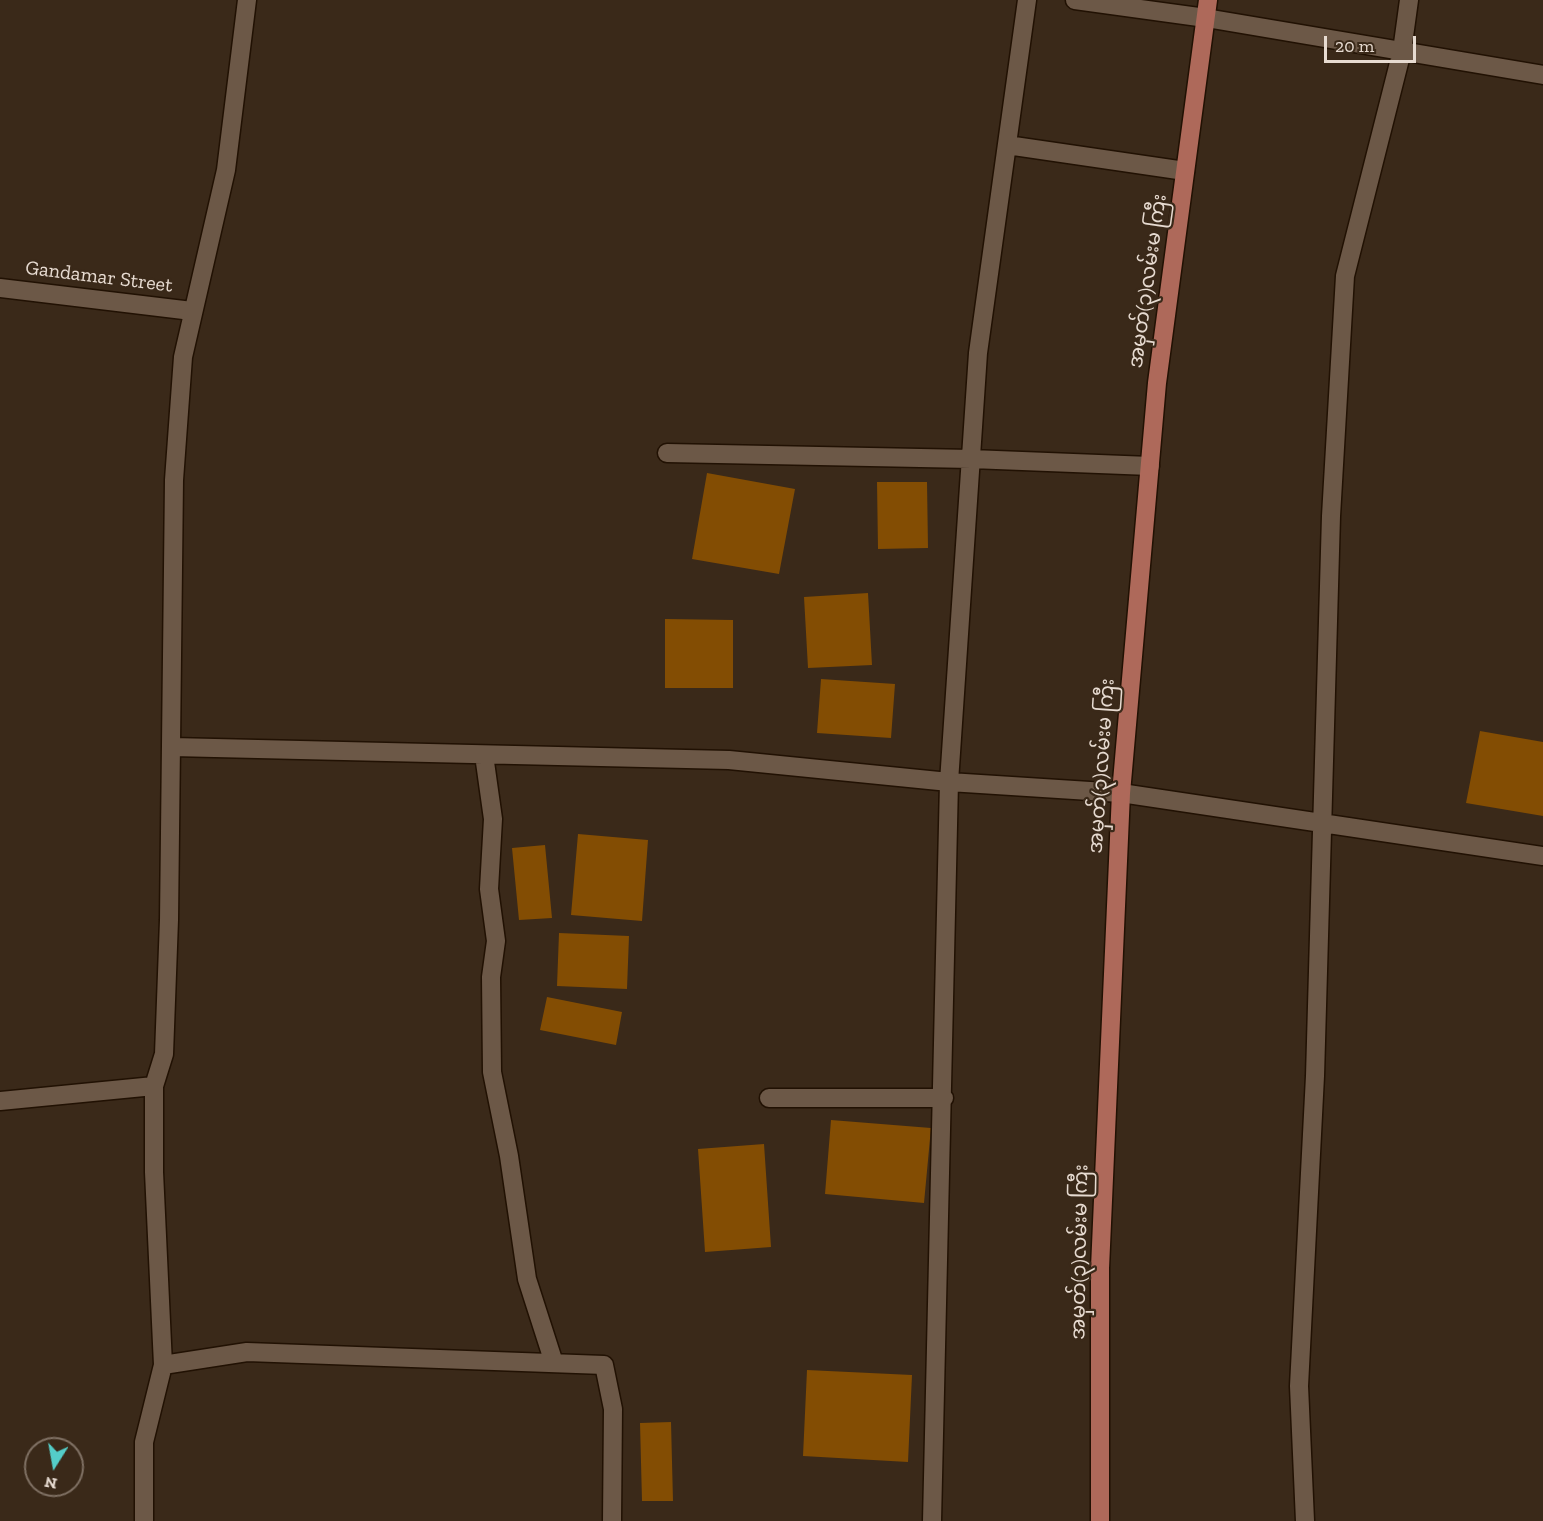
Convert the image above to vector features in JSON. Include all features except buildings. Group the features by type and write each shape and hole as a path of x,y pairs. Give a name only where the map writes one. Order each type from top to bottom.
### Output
{"main road":[{"name":"အမှတ်(၃)လမ်းမ ကြီး","path":"1100,1521 1100,1268 1121,794 1157,383 1209,0"}],"street":[{"path":"144,1521 144,1442 163,1365 154,1172 154,1086 164,1054 172,747 174,480 183,357 226,170 247,0"},
{"path":"933,1521 933,1408 944,1098 949,782 978,352 1027,0"},
{"path":"1075,0 1206,18 1543,75"},
{"path":"1305,1521 1299,1386 1315,1076 1331,516 1345,276 1402,51 1409,0"},
{"path":"1007,145 1185,171"},
{"name":"Gandamar Street","path":"0,288 192,311"},
{"path":"668,453 971,459 1150,466"},
{"path":"172,747 729,760 949,782 1121,794 1321,821 1543,856"},
{"path":"484,755 493,819 489,889 496,941 491,977 492,1072 508,1156 527,1280 554,1363"},
{"path":"0,1101 154,1086"},
{"path":"769,1098 944,1098"},
{"path":"163,1365 247,1352 604,1365 613,1408 612,1521"}]}
